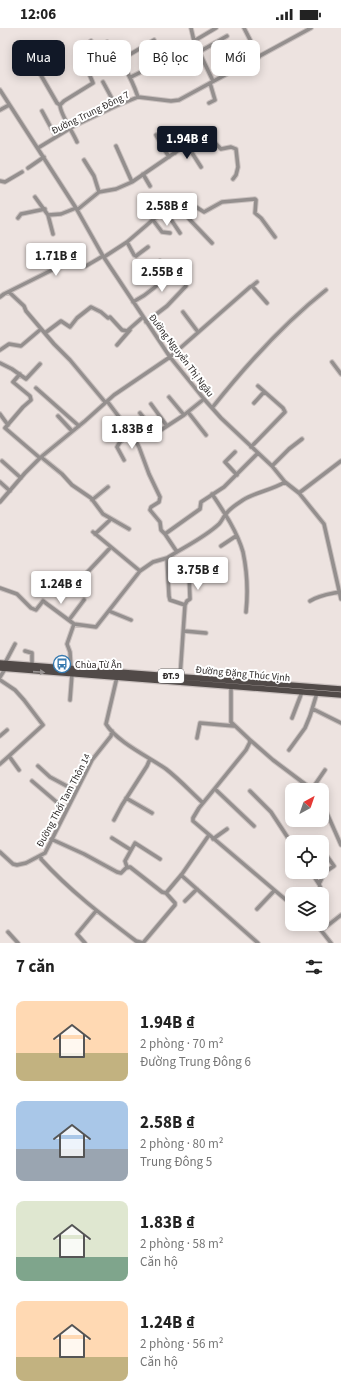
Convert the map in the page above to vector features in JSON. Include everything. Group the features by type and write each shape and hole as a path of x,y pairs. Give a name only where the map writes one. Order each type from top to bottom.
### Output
{"main road":[{"name":"Đường Đặng Thúc Vịnh","path":"2,666 32,665 117,677 341,695"},
{"name":"Đường Đặng Thúc Vịnh","path":"2,666 341,689"}],"street":[{"path":"191,28 194,40"},
{"path":"196,40 216,28"},
{"path":"244,28 250,40"},
{"name":"Đường Trung Đông 7","path":"260,56 311,28"},
{"path":"203,50 226,36"},
{"path":"203,62 211,82 215,100 209,103"},
{"path":"138,97 130,77 139,73"},
{"path":"41,76 57,103 60,104 60,108 77,142"},
{"path":"60,104 93,83 91,76"},
{"name":"Đường Trung Đông 7","path":"38,148 116,106 138,97 171,102 179,100 223,76"},
{"path":"104,82 116,106"},
{"name":"Đường Nguyễn Thị Ngâu","path":"0,90 9,106 44,157 104,257 170,357 212,408 272,466 285,482 299,493 324,524 341,599"},
{"path":"0,110 9,106"},
{"path":"42,111 56,137"},
{"path":"48,215 61,214 76,209 99,192 116,189 132,182 202,134 205,134 210,141 213,141 221,149 231,147 236,149 238,167 236,176 233,179"},
{"path":"156,135 169,157"},
{"path":"163,136 175,153"},
{"path":"186,145 201,168"},
{"path":"116,146 132,182"},
{"path":"28,168 44,157"},
{"path":"84,160 94,176 99,192"},
{"path":"0,181 5,182 22,172"},
{"path":"143,174 150,186"},
{"path":"35,196 48,215 53,234"},
{"path":"0,298 70,261 77,261 86,266 104,257 127,242 153,220 170,210 193,205 204,212 222,202 255,199 255,213 261,218 275,237"},
{"path":"180,208 190,221 212,243"},
{"path":"18,218 22,214 45,209"},
{"path":"166,212 180,233"},
{"path":"153,220 162,232 170,234"},
{"path":"127,242 134,256 148,247"},
{"path":"146,322 167,306 186,286 185,283 160,260"},
{"path":"133,302 156,288 175,266"},
{"path":"0,502 40,457 134,380 170,357 245,290 257,282"},
{"path":"252,286 267,303"},
{"path":"212,408 242,371 284,326 326,290"},
{"path":"9,292 24,306 26,311 70,360 131,433 139,447 149,474 160,497 159,502 150,508 158,519 161,530 177,552"},
{"path":"45,333 61,321 70,327 77,318 91,307 101,312 108,318 110,317 122,330 127,332 130,330"},
{"path":"183,312 198,332"},
{"path":"117,345 143,317"},
{"path":"0,350 9,344 21,346 42,329"},
{"path":"332,362 341,374"},
{"path":"0,363 26,378 40,364"},
{"path":"20,374 13,382 30,396 31,400 5,428 92,500 103,514 129,529"},
{"path":"251,447 285,412 283,408 258,386"},
{"path":"36,388 78,426"},
{"path":"254,403 264,392"},
{"path":"169,397 184,415"},
{"path":"140,413 154,431 158,432 184,415 204,399"},
{"path":"151,404 167,426"},
{"path":"188,412 206,435"},
{"path":"0,414 8,425"},
{"path":"58,416 72,431"},
{"path":"124,460 117,447 120,442 131,433"},
{"path":"272,466 289,449 302,439"},
{"path":"235,452 225,462 237,475"},
{"path":"165,534 200,509 201,502 224,487 258,453"},
{"path":"2,461 21,478"},
{"path":"299,493 341,462"},
{"path":"0,482 10,491"},
{"path":"0,588 17,594 31,608 36,610 43,601 74,624 96,627 140,571 153,562 167,558 198,540 220,523 225,514 242,500 257,492 285,482"},
{"path":"92,500 108,487"},
{"path":"212,494 225,514 242,552 247,598 246,612"},
{"path":"111,519 94,533 140,571"},
{"path":"221,546 236,536"},
{"path":"82,578 111,547"},
{"path":"167,558 170,600 185,605"},
{"path":"180,677 185,605 190,599 189,572"},
{"path":"310,601 323,595 339,592"},
{"path":"69,620 84,600"},
{"path":"109,611 131,620"},
{"path":"70,700 72,671 70,652 67,644 74,624"},
{"path":"184,631 206,633"},
{"path":"0,677 2,666 15,644"},
{"path":"25,651 32,653 32,665"},
{"path":"117,677 106,724 119,738 174,775 203,803"},
{"path":"0,680 15,690 43,725 0,764"},
{"path":"231,687 231,722 273,760 304,783"},
{"path":"292,718 302,692"},
{"path":"289,750 305,728 313,709 317,693"},
{"path":"313,709 341,723"},
{"path":"197,738 200,723 235,726"},
{"path":"0,736 7,730"},
{"name":"Đường Thới Tam Thôn 14","path":"0,852 13,864 17,865 26,863 45,853 92,760 112,731"},
{"path":"250,739 246,750 203,803 193,819 196,824 213,839 285,900"},
{"path":"9,756 19,770"},
{"path":"114,820 150,759"},
{"path":"38,766 50,776 76,791"},
{"path":"316,783 324,770"},
{"path":"32,781 66,810"},
{"path":"215,789 254,826"},
{"path":"250,791 272,812 286,835"},
{"path":"126,798 152,813"},
{"path":"329,818 341,845"},
{"path":"213,839 227,829"},
{"path":"166,893 181,875 209,835"},
{"path":"112,838 131,850"},
{"path":"51,840 84,854 117,872 121,873 127,867"},
{"path":"127,867 125,861 135,843 160,859"},
{"path":"41,855 41,859 51,870 96,911 136,941 143,943 175,905 175,903 166,893 162,892 130,867 127,867"},
{"path":"329,859 334,866 329,869"},
{"path":"181,875 258,943"},
{"path":"316,879 320,887"},
{"path":"319,884 322,879"},
{"path":"185,901 197,888"},
{"path":"257,909 274,891"},
{"path":"85,943 76,934 96,911"},
{"path":"329,925 341,916"},
{"path":"323,931 331,943"},
{"path":"8,932 18,943"},
{"path":"250,943 253,939"}],"place":[{"name":"Chùa Từ Ân","path":"62,664"}]}
